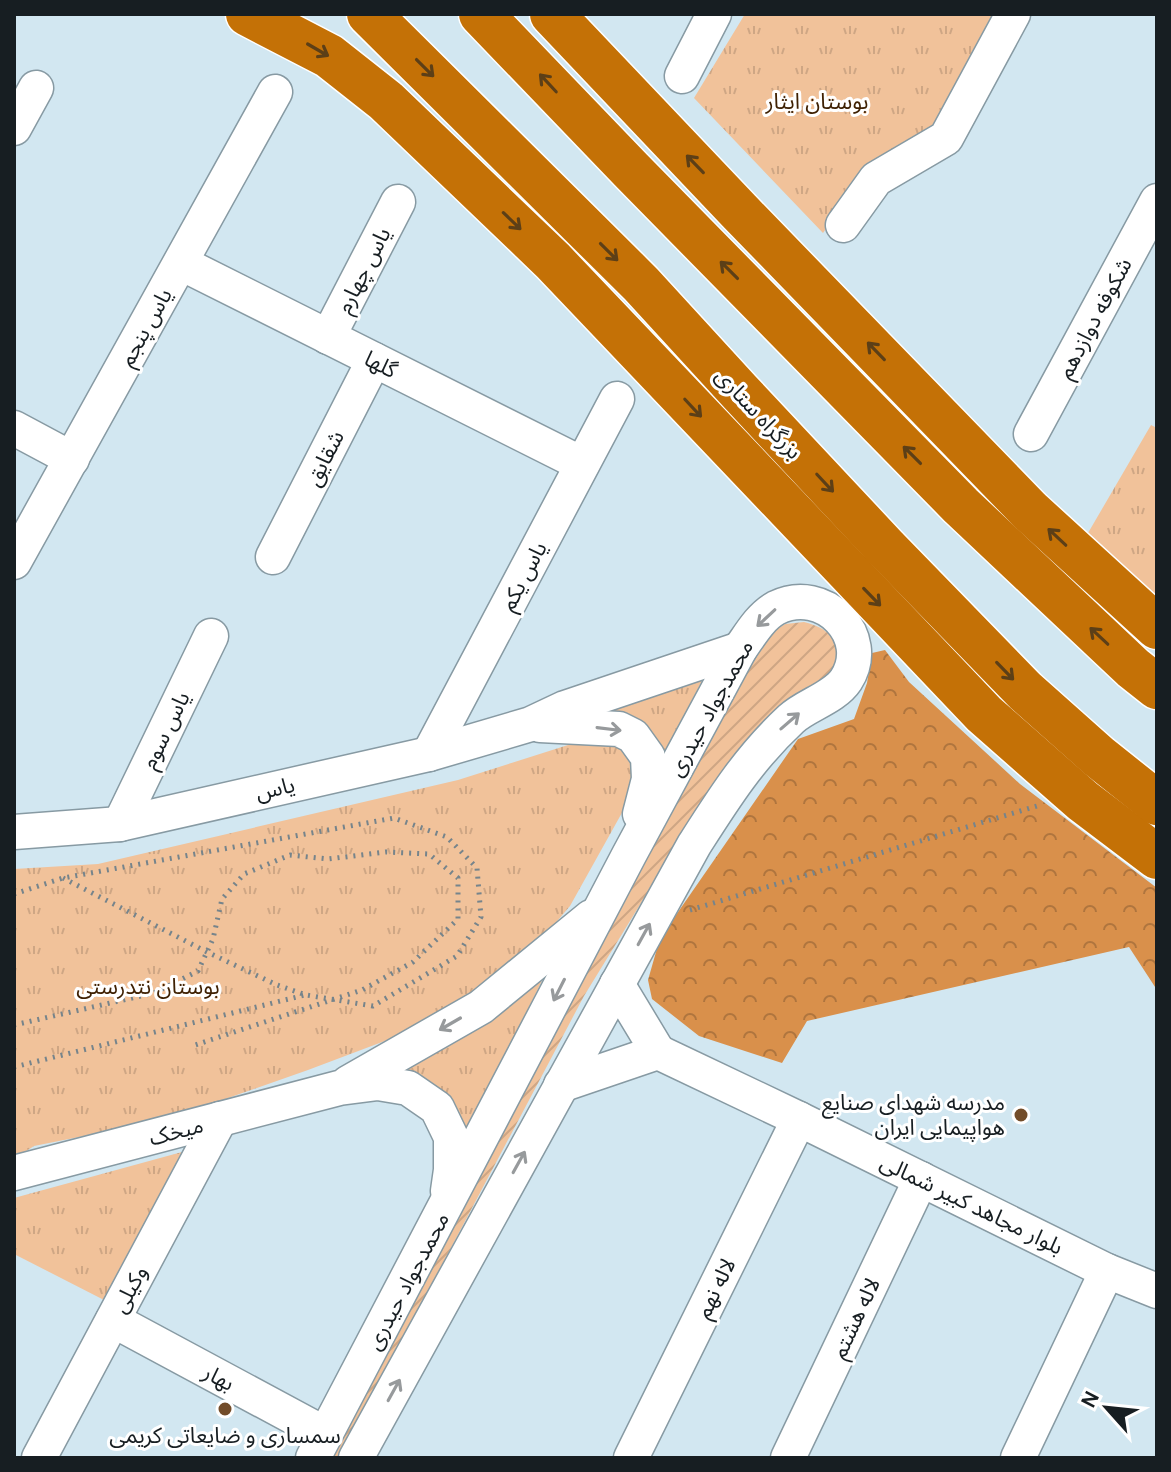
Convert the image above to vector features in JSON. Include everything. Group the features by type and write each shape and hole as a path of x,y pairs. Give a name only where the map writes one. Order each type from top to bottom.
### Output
{"highway":[{"path":"248,14 307,44 351,72 386,101 564,272 984,714 1076,794 1157,857"},
{"name":"بزرگراه ستاری","path":"369,14 641,284 885,547 1025,691 1157,803"},
{"path":"481,14 961,506 1157,687"},
{"path":"552,14 1030,511 1157,627"}],"street":[{"path":"682,76 714,14"},
{"path":"843,225 876,179 946,138 1013,14"},
{"path":"14,128 36,88"},
{"name":"یاس پنجم","path":"14,562 275,92"},
{"name":"شکوفه دوازدهم","path":"1031,434 1157,201"},
{"name":"یاس چهارم","path":"328,337 398,202"},
{"name":"گلها","path":"181,263 582,464"},
{"name":"شقایق","path":"273,557 374,360"},
{"name":"یاس یکم","path":"429,754 617,399"},
{"path":"14,428 72,459"},
{"name":"محمدجواد حیدری","path":"319,1446 740,649 774,609 790,603 808,602 824,607 839,617 849,631 853,648 852,665 845,682 797,714 769,740 733,784 694,845 356,1458"},
{"name":"یاس سوم","path":"120,824 211,636"},
{"path":"531,724 565,708 740,649"},
{"path":"531,724 619,729 633,736 648,757 649,779 629,855"},
{"name":"یاس","path":"14,832 120,824 429,754 531,724"},
{"path":"339,1088 481,1007 601,909"},
{"path":"561,1085 658,1052 617,984"},
{"name":"بلوار مجاهد کبیر شمالی","path":"658,1052 1107,1271 1157,1291"},
{"path":"339,1088 378,1083 408,1088 437,1108 451,1137 446,1208"},
{"name":"میخک","path":"14,1173 339,1088"},
{"name":"وکیلی","path":"39,1458 220,1119"},
{"name":"لاله نهم","path":"631,1458 799,1119"},
{"name":"لاله هشتم","path":"788,1458 921,1179"},
{"path":"1018,1458 1107,1271"},
{"name":"بهار","path":"113,1320 319,1446"}],"path":[{"path":"651,922 1076,794"},
{"path":"14,894 63,878 394,818 447,837 477,868 481,917 457,956 373,1006 306,995 277,985 63,878"},
{"path":"14,1025 154,993 198,971 213,939 222,899 244,874 290,855 328,859 386,852 429,854 458,878 458,919 413,962 362,990 195,1045"},
{"path":"14,1067 306,995"}],"green space":[{"name":"بوستان ایثار","path":"745,14 999,14 939,126 869,168 823,233 694,98"},
{"path":"1151,425 1157,428 1157,602 1088,533"},
{"path":"804,622 830,635 842,662 695,815 584,996 340,1458 322,1458 688,774 770,634 785,624"},
{"path":"885,650 909,682 1020,784 1157,888 1157,990 1129,947 807,1021 782,1063 699,1036 652,999 648,980 660,938 798,739 854,719 867,683 872,653"},
{"path":"705,675 659,764 571,714"},
{"name":"بوستان نتدرستی","path":"606,737 639,760 633,793 570,906 535,947 484,990 414,1030 308,1070 208,1105 34,1146 14,1159 14,869 98,864 458,780 590,738"},
{"path":"553,958 464,1141 377,1074"},
{"path":"182,1152 104,1300 14,1254 14,1198"}],"place":[{"name":"مدرسه شهدای صنایع هواپیمایی ایران","path":"1021,1115"},
{"name":"سمساری و ضایعاتی کریمی","path":"225,1409"}]}
